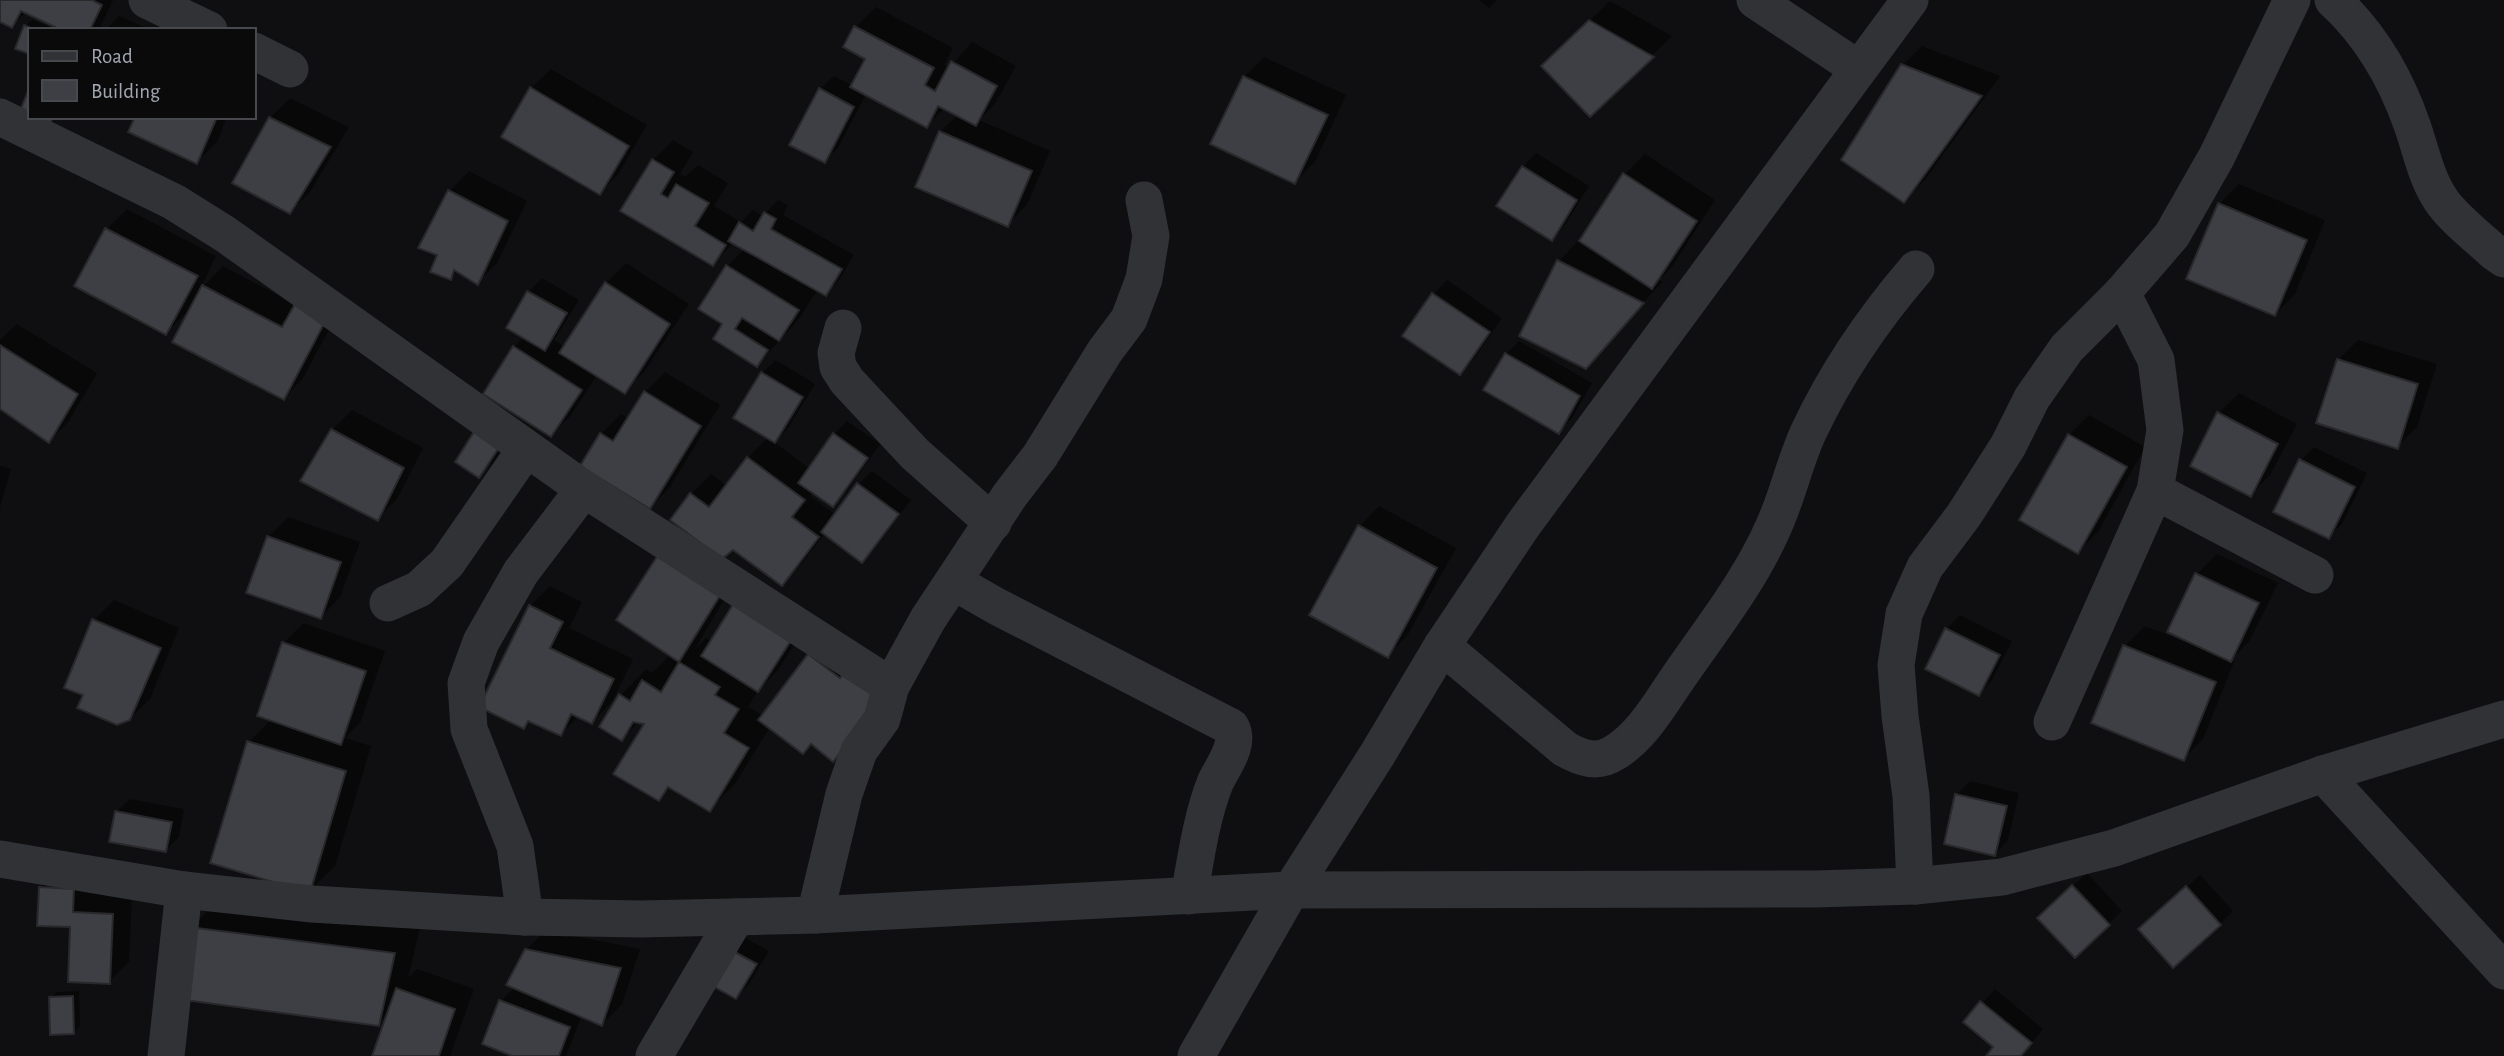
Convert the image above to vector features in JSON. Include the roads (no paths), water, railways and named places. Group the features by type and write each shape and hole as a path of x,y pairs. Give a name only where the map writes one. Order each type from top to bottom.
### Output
{"street":[{"path":"147,0 205,28"},
{"path":"1755,0 1857,68"},
{"path":"1196,1056 1292,890 1442,646 1523,525 1652,347 1788,167 1857,68 1910,0"},
{"path":"1915,886 1912,796 1900,716 1896,665 1904,614 1925,567 1964,515 2008,446 2032,398 2067,348 2122,293 2172,235 2217,156 2292,0"},
{"path":"2333,0 2353,18 2375,49 2401,95 2426,168 2441,201 2494,253 2504,259"},
{"path":"256,52 290,69"},
{"path":"0,117 174,202 342,316 584,489 891,686"},
{"path":"815,915 844,794 859,751 882,719 891,686 911,647 1010,495 1040,456 1105,351 1129,319 1144,279 1152,236 1144,200"},
{"path":"1442,646 1564,749 1583,759 1600,759 1614,754 1638,734 1742,586 1774,528 1808,434 1841,371 1879,312 1916,269"},
{"path":"2052,722 2155,491 2165,430 2156,360 2122,293"},
{"path":"843,328 836,354 838,367 847,381 915,454 993,523"},
{"path":"388,603 419,589 447,563 526,449"},
{"path":"525,917 515,846 469,729 466,683 481,642 521,572 584,489"},
{"path":"2155,491 2315,575"},
{"path":"954,582 1231,727 1234,734 1233,744 1215,783 1201,828 1189,896"},
{"path":"0,859 184,890 313,904 525,917 815,915 1292,890 1815,889 1915,886 2002,877 2114,848 2323,774 2504,719"},
{"path":"2323,774 2504,971"},
{"path":"166,1056 184,890"},
{"path":"654,1056 736,917"}]}
